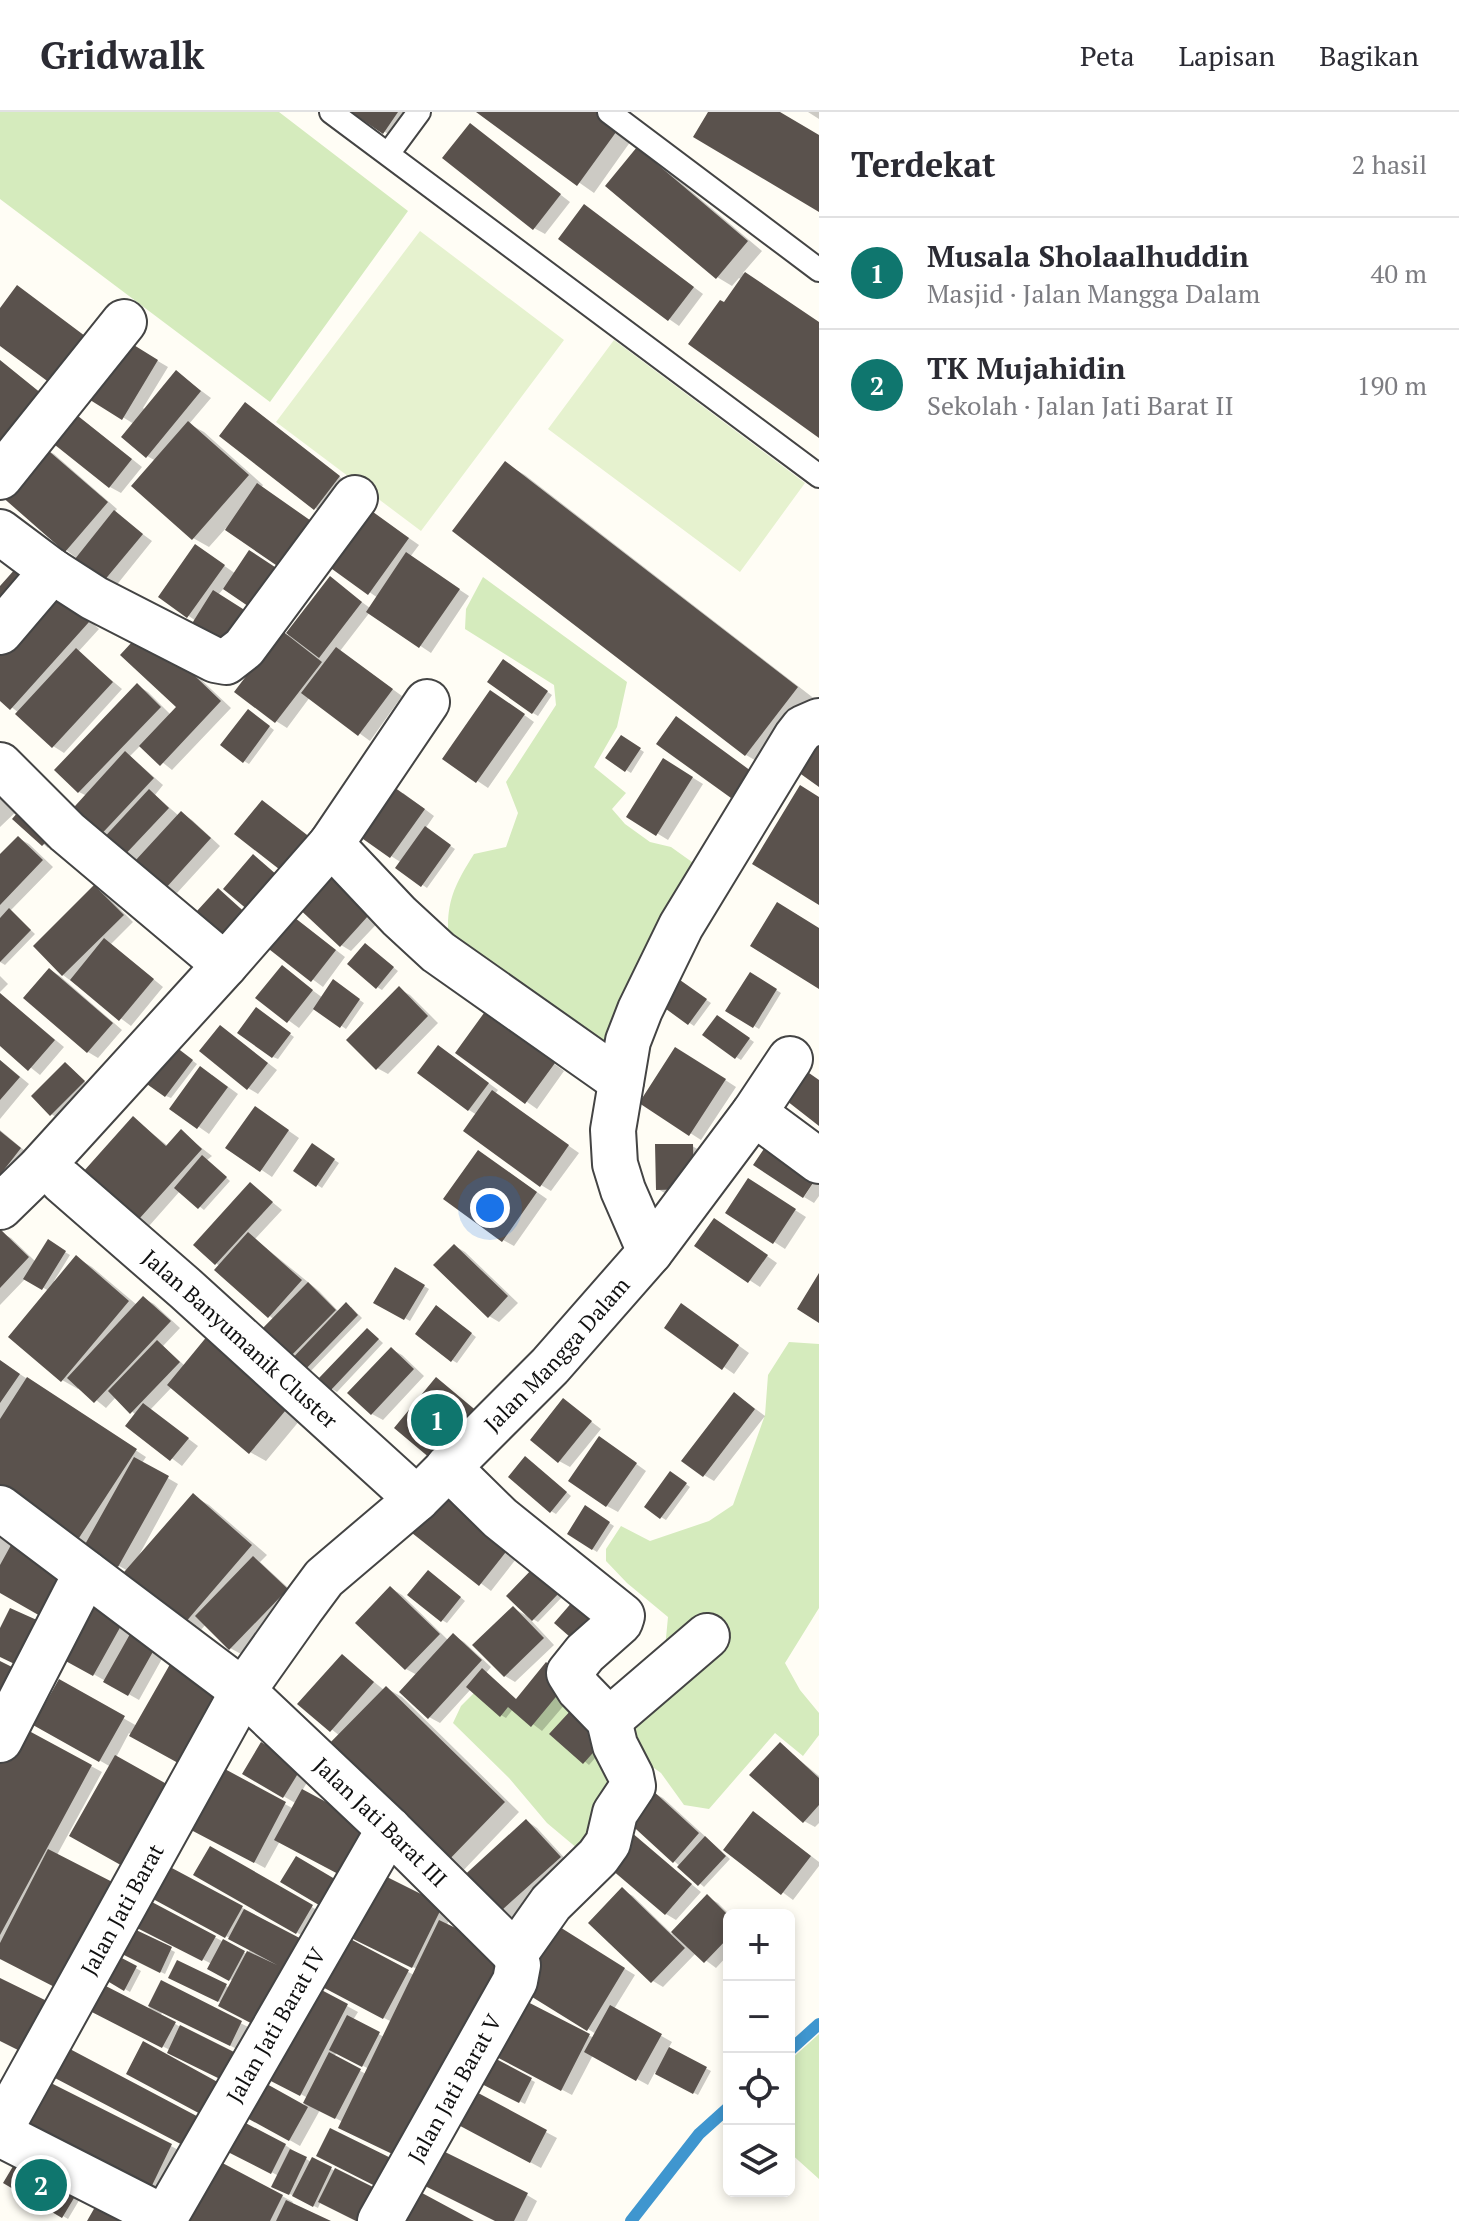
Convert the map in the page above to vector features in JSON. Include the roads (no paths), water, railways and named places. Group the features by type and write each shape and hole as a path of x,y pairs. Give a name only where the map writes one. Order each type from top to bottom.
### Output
{"street":[{"path":"0,477 124,322"},
{"path":"0,532 52,571 125,615 215,660 226,662 244,648 355,498"},
{"path":"0,632 52,571"},
{"path":"0,1207 39,1169 331,844 427,702"},
{"path":"650,1252 615,1164 613,1130 628,1041 681,926 796,737 803,728 819,721"},
{"path":"0,765 67,832 225,965"},
{"path":"331,844 438,952 621,1081"},
{"name":"Jalan Mangga Dalam","path":"243,1691 324,1578 417,1499 550,1366 650,1252 754,1113 790,1059"},
{"path":"754,1113 819,1161"},
{"name":"Jalan Banyumanik Cluster","path":"62,1181 417,1499"},
{"path":"448,1467 500,1518 622,1614 620,1622 585,1653 569,1673 579,1689 609,1720 615,1745 633,1786 615,1813 608,1843 551,1903 515,1954"},
{"name":"Jalan Jati Barat III","path":"0,1508 243,1691 515,1954"},
{"path":"0,1740 86,1573"},
{"path":"609,1720 707,1636"},
{"name":"Jalan Jati Barat","path":"0,2132 15,2068 243,1691"},
{"name":"Jalan Jati Barat IV","path":"164,2220 389,1829"},
{"name":"Jalan Jati Barat V","path":"380,2221 515,1981 518,1965 515,1954"},
{"path":"0,2132 164,2220"}],"lane":[{"path":"331,112 819,476"},
{"path":"388,154 419,112"},
{"path":"609,112 819,270"}],"waterway":[{"path":"795,2046 819,2024"},
{"path":"631,2221 699,2134 723,2112"}],"place":[{"name":"Musala Sholaalhuddin","path":"437,1420"},
{"name":"TK Mujahidin","path":"41,2185"}]}
